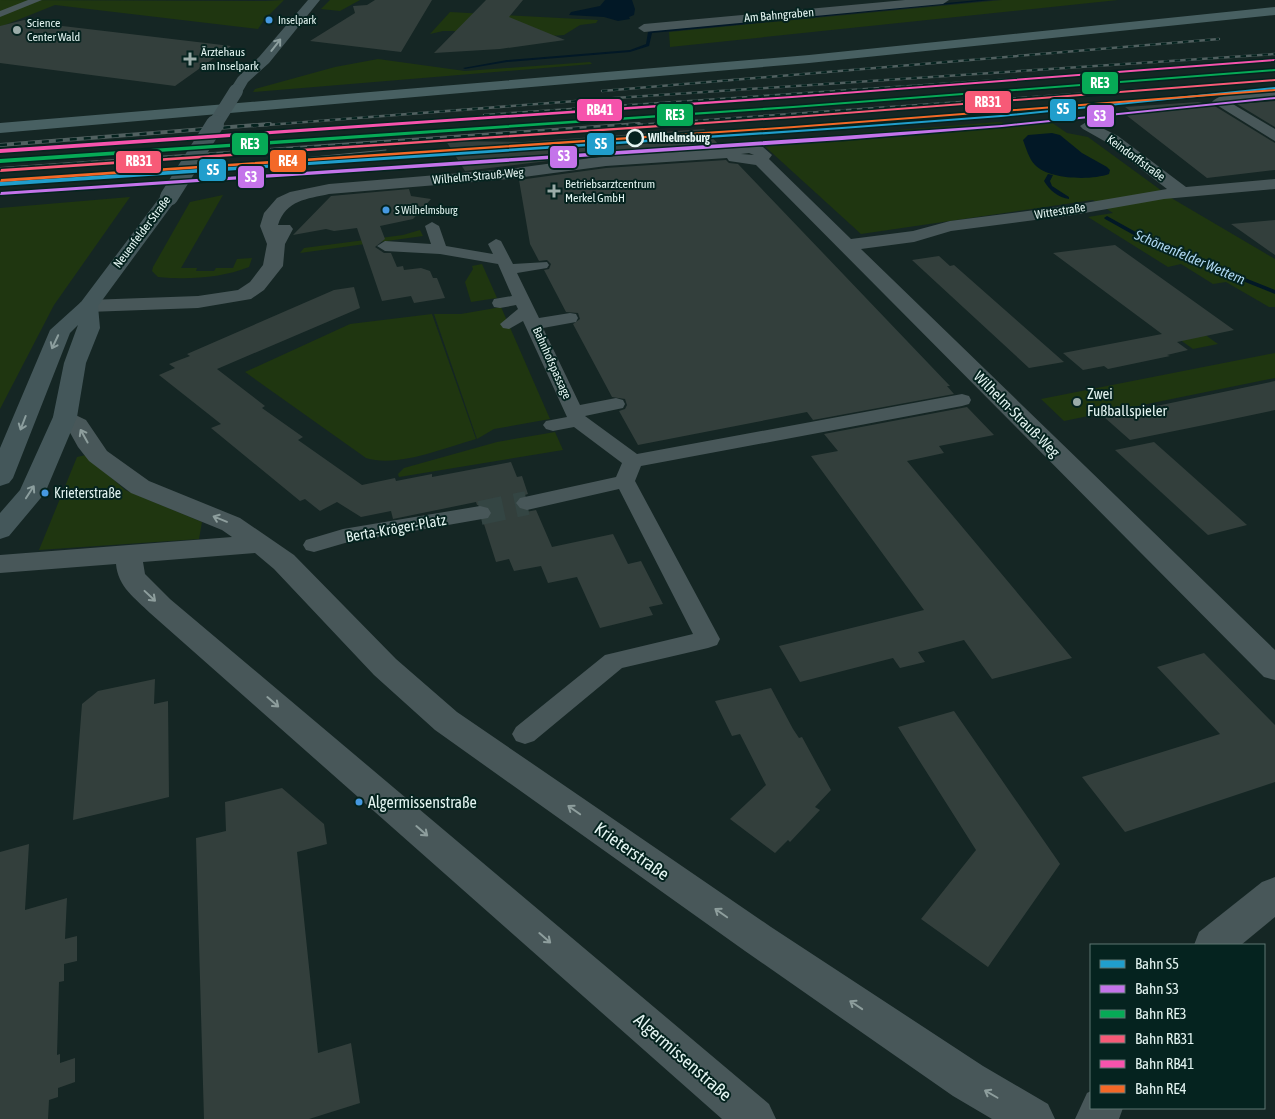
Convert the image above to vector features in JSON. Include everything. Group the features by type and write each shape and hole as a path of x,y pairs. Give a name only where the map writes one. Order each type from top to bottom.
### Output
{"highway":[{"path":"0,118 742,56 1275,3"},
{"path":"0,128 810,59 1275,11"}],"main road":[{"path":"275,26 300,0"},
{"name":"Neuenfelder Straße","path":"0,478 61,330 92,300 169,197 239,86 264,60 314,0"},
{"name":"Neuenfelder Straße","path":"239,86 248,61 261,43"},
{"path":"0,530 32,493 65,416 75,362 89,328 92,300"}],"street":[{"path":"0,14 37,0"},
{"name":"Am Bahngraben","path":"644,28 943,0"},
{"path":"16,8 39,11"},
{"path":"1275,94 1229,98 1219,102 1275,136"},
{"name":"Keindorffstraße","path":"1088,126 1112,139 1182,192"},
{"name":"Wilhelm-Strauß-Weg","path":"92,300 135,306 222,300 251,292 273,266 276,244 283,232 290,212 315,192 345,187 509,174 606,161 732,153 732,156 740,160 759,159 1275,669"},
{"name":"Wittestraße","path":"847,245 914,236 957,225 988,223 1073,210 1104,202 1182,192 1275,184"},
{"path":"432,226 440,248"},
{"name":"Bahnhofspassage","path":"496,244 576,417 629,472"},
{"path":"384,246 440,248 467,259 506,265 541,264"},
{"path":"500,303 527,311 570,318"},
{"path":"509,324 527,311"},
{"path":"527,504 629,472 678,445 856,411 962,400"},
{"path":"553,425 616,404"},
{"name":"Krieterstraße","path":"65,416 78,425 90,447 98,456 140,487 231,524 262,544 284,562 385,667 446,721 766,945 968,1081 1033,1119"},
{"path":"525,734 614,661 708,639 629,472"},
{"name":"Berta-Kröger-Platz","path":"314,545 343,536 480,513"},
{"path":"0,564 129,556 262,544"},
{"name":"Algermissenstraße","path":"129,556 131,577 160,606 754,1119"},
{"path":"1214,944 1275,894"}],"green space":[{"path":"0,0 284,0 264,20 258,29 55,5 0,27"},
{"path":"330,0 360,0 340,11 321,9"},
{"path":"1002,0 1118,0 670,47 669,32"},
{"path":"450,12 598,20 596,23 580,25 564,35 478,42 454,31 430,34"},
{"path":"378,59 465,71 590,62 592,64 253,92 255,89 335,67"},
{"path":"998,122 1020,125 1051,122 1067,133 1088,137 1173,199 1275,259 1275,307 1269,307 1226,282 1213,284 1181,264 1168,267 1088,217 1113,213 1093,200 861,234 759,141"},
{"path":"223,195 181,268 197,268 196,271 214,271 216,268 233,268 237,259 252,258 249,267 227,274 204,277 158,277 152,271 153,267 190,202"},
{"path":"130,197 54,305 0,409 0,208"},
{"path":"420,230 423,236 300,253 304,248 403,235"},
{"path":"482,264 497,298 471,302 465,282 473,269 472,266"},
{"path":"501,307 550,419 494,429 477,439 434,314 461,314"},
{"path":"432,314 476,439 435,452 392,461 366,458 245,372 350,324"},
{"path":"1197,329 1218,344 1193,349 1172,334"},
{"path":"1275,353 1275,378 1064,421 1041,399"},
{"path":"555,432 563,450 399,477 398,474 404,468 497,442"},
{"path":"86,455 125,490 202,522 199,539 39,550 77,457"}],"water":[{"path":"605,0 632,0 635,9 634,15 629,17 630,19 618,21 604,17 569,15 571,12 600,6"},
{"path":"1052,133 1060,135 1082,153 1107,167 1110,170 1109,174 1081,178 1059,176 1041,170 1031,160 1023,140 1028,135"}],"building":[{"path":"375,0 432,0 401,52 310,41 355,13 353,6 367,5"},
{"path":"486,0 523,0 509,17 565,40 500,49 434,53"},
{"path":"24,20 231,46 175,86 0,63 0,26"},
{"path":"1275,101 1275,127 1237,104"},
{"path":"1198,102 1213,105 1275,143 1275,170 1207,178 1126,115 1136,115 1125,107"},
{"path":"704,129 721,147 606,154 465,171 446,141 524,142"},
{"path":"726,160 729,163 738,164 950,386 947,386 954,394 813,420 807,412 638,445 619,411 625,409 627,405 625,399 612,397 573,324 580,319 578,313 566,312 544,270 549,269 551,264 547,260 539,261 530,244 519,180 606,168"},
{"path":"409,189 411,196 431,199 413,219 380,226 385,239 375,247 384,253 391,253 397,267 403,266 404,270 421,268 430,271 433,278 437,278 445,298 414,303 411,296 382,301 357,228 334,231 326,229 293,235 331,196"},
{"path":"1275,220 1275,255 1231,224"},
{"path":"1115,245 1234,330 1177,342 1188,350 1167,355 1170,356 1108,369 1104,366 1083,370 1063,353 1162,334 1053,253"},
{"path":"939,256 950,266 954,265 1064,362 1029,368 912,260"},
{"path":"354,287 360,308 217,369 265,406 262,408 303,437 298,440 362,485 395,478 396,481 432,474 432,477 511,462 517,477 522,476 528,494 519,497 515,504 519,510 526,512 536,510 552,547 613,534 628,564 641,561 663,604 649,607 653,615 600,628 577,577 548,583 541,566 514,571 509,559 496,562 483,521 490,519 493,512 488,506 477,505 476,502 393,519 391,511 361,517 337,502 320,511 305,499 300,501 211,428 221,424 159,375 175,368 169,364 190,356 187,354 334,290"},
{"path":"1275,381 1275,410 1209,424 1130,440 1104,417"},
{"path":"967,407 994,435 939,446 944,453 907,461 1072,658 992,679 964,640 918,652 925,662 900,668 893,658 800,682 779,646 924,610 811,456 838,451 824,434"},
{"path":"1154,442 1247,525 1208,535 1115,450"},
{"path":"1204,653 1275,725 1275,782 1125,832 1082,777 1220,734 1157,667"},
{"path":"155,679 154,704 168,701 169,797 73,820 82,704 98,691"},
{"path":"771,688 793,729 799,738 802,737 831,790 815,807 820,810 790,842 788,840 775,853 730,819 766,785 740,734 732,736 715,701"},
{"path":"954,711 1060,864 988,967 921,919 976,850 898,727"},
{"path":"282,788 324,824 327,844 297,852 318,1053 351,1043 360,1103 309,1119 204,1119 196,838 226,831 225,802"},
{"path":"29,844 25,910 67,898 65,939 77,936 77,961 64,964 64,981 59,982 57,1055 60,1054 60,1063 75,1058 75,1082 58,1088 58,1097 49,1100 48,1119 0,1119 0,852"}],"waterway":[{"path":"465,68 507,61 630,51 648,45 650,32 990,0"},
{"name":"Schönenfelder Wettern","path":"1050,175 1047,181 1050,187 1067,198"},
{"name":"Schönenfelder Wettern","path":"1107,218 1150,242 1275,292"}],"tunnel":[{"path":"480,513 527,503"}],"tram line":[{"path":"159,172 386,150"}],"railway":[{"path":"602,91 1219,39"},
{"path":"253,126 615,98 1275,54"},
{"path":"484,115 1072,75"},
{"path":"621,126 1275,80"},
{"path":"0,145 270,124"},
{"path":"0,169 639,124"}],"rail line":[{"name":"RB41","path":"0,151 792,97 1274,60"},
{"name":"RE3","path":"0,161 793,107 1275,70"},
{"name":"RB31","path":"1,171 794,117 1275,80"},
{"name":"S5","path":"0,184 842,128 1001,116 1275,88"},
{"name":"RE4","path":"1,181 794,127 1275,90"},
{"name":"S3","path":"1,194 1002,126 1275,98"}],"place":[{"name":"Inselpark","path":"269,20"},
{"name":"Science Center Wald","path":"17,30"},
{"name":"Ärztehaus am Inselpark","path":"190,59"},
{"name":"Wilhelmsburg","path":"635,138"},
{"name":"Betriebsarztcentrum Merkel GmbH","path":"554,191"},
{"name":"S Wilhelmsburg","path":"386,210"},
{"name":"Zwei Fußballspieler","path":"1077,402"},
{"name":"Krieterstraße","path":"45,493"},
{"name":"Algermissenstraße","path":"359,802"}]}
